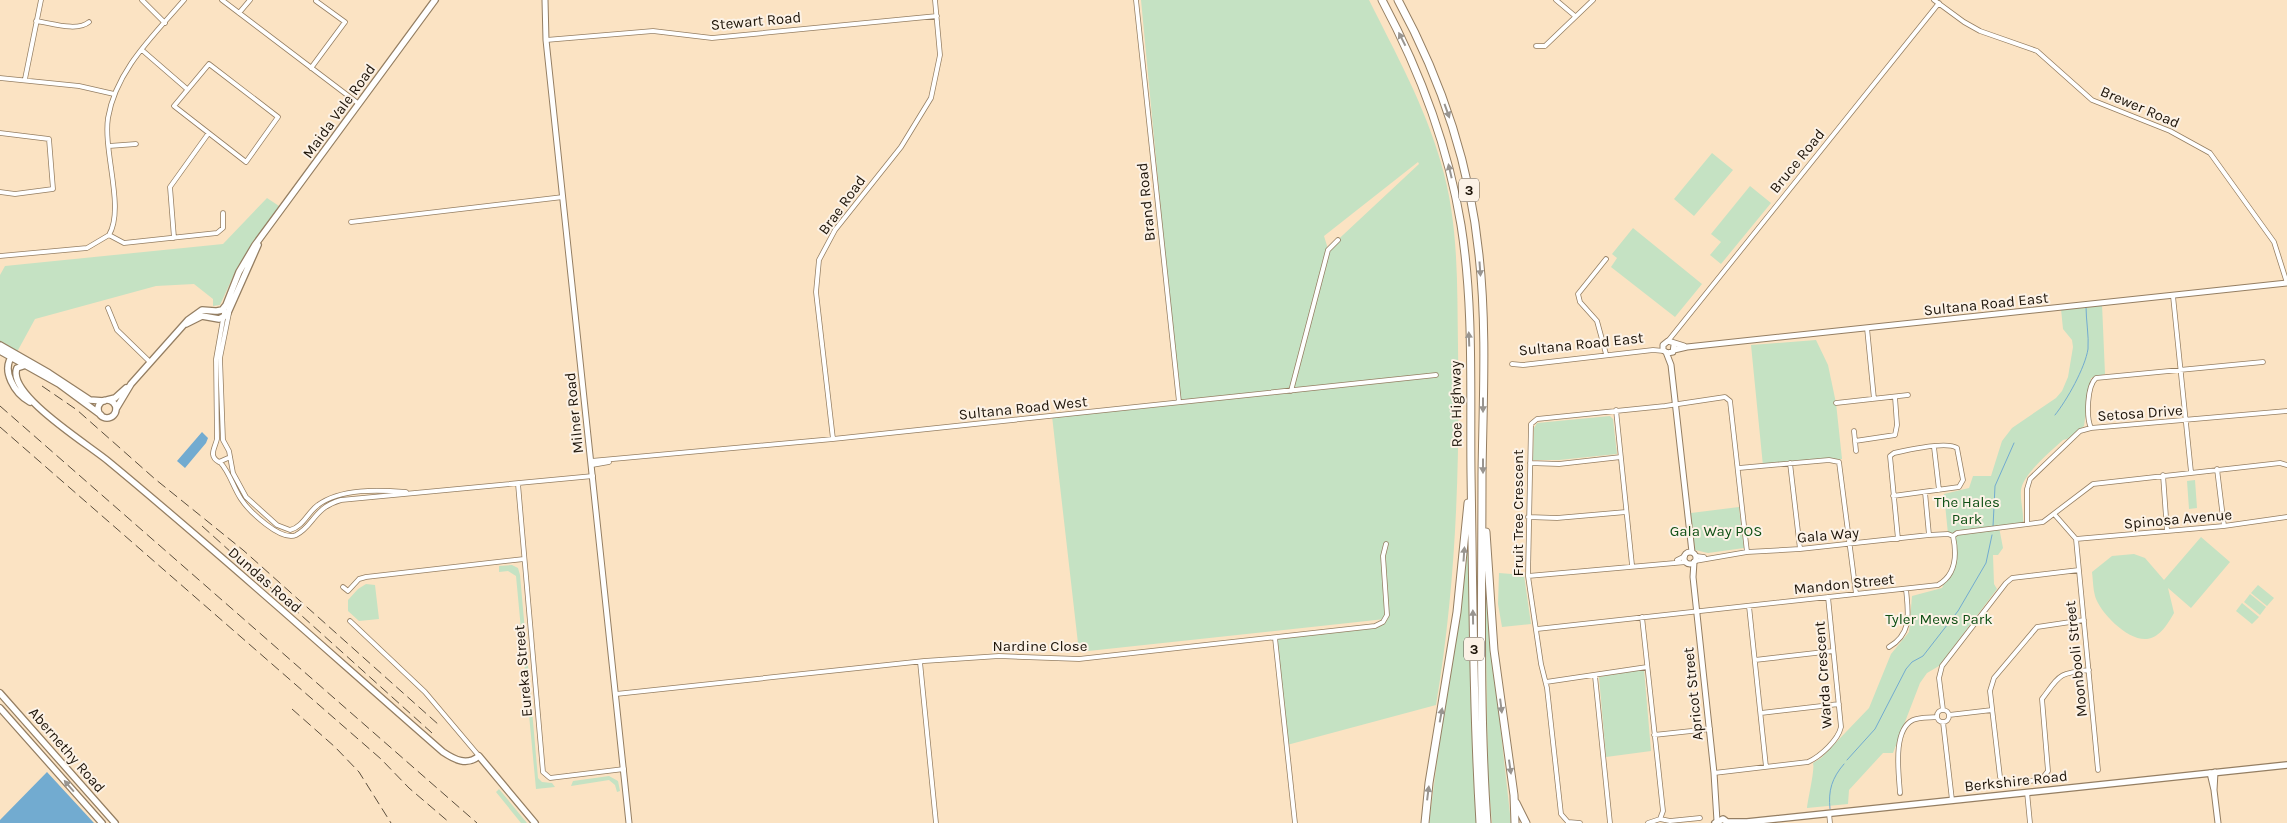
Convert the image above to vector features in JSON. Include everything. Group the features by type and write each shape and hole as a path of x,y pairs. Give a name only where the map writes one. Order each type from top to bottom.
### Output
{"highway":[{"name":"Roe Highway","path":"1382,0 1406,48 1439,132 1461,226 1468,288 1475,733 1480,823"},
{"name":"Roe Highway","path":"1398,0 1430,65 1453,127 1473,211 1480,256 1483,321 1481,673 1487,823"},
{"path":"1425,823 1430,773 1457,612 1471,475"},
{"path":"1482,489 1494,650 1514,795 1515,823"},
{"path":"1514,795 1521,817 1526,823"}],"main road":[{"name":"Maida Vale Road","path":"226,305 245,260 435,0"},
{"name":"Maida Vale Road","path":"224,318 230,311 244,274 263,237"},
{"path":"82,398 96,402 115,398 131,384 184,325 202,316 222,310 226,305"},
{"path":"215,313 224,318"},
{"name":"Dundas Road","path":"1,349 82,398"},
{"name":"Dundas Road","path":"1,349 7,376 18,394 109,461 443,752 461,762 475,759 479,756"},
{"path":"7,376 15,357"},
{"name":"Dundas Road","path":"15,357 82,398"},
{"name":"Dundas Road","path":"15,357 18,386 36,406"},
{"path":"16,370 19,366 26,365"},
{"path":"82,398 100,415 106,418 112,417 131,384"},
{"path":"100,415 98,407 105,401 112,402 116,409"},
{"name":"Abernethy Road","path":"0,693 115,823"},
{"name":"Abernethy Road","path":"0,708 102,823"},
{"path":"479,756 534,823"},
{"name":"Berkshire Road","path":"1722,822 1746,822 2287,765"}],"street":[{"path":"25,79 41,0"},
{"path":"142,0 165,23"},
{"path":"0,256 87,248 109,236 116,216 108,119 114,94 126,70 184,0"},
{"path":"222,0 359,104"},
{"path":"239,13 250,0"},
{"name":"Milner Road","path":"545,0 546,40 629,823"},
{"name":"Brae Road","path":"833,439 816,292 818,260 835,230 901,147 931,98 940,55 935,0"},
{"name":"Brand Road","path":"1136,0 1180,402"},
{"path":"1556,0 1575,16"},
{"path":"1536,46 1545,46 1592,0"},
{"name":"Brewer Road","path":"1934,0 1980,31 2037,50 2092,100 2170,131 2210,153 2274,242 2287,284"},
{"path":"312,68 345,22 316,1"},
{"name":"Bruce Road","path":"1671,346 1673,333 1939,4"},
{"name":"Stewart Road","path":"546,40 653,32 712,38 937,16"},
{"path":"36,21 77,27 84,26 89,22"},
{"path":"142,50 187,90"},
{"path":"209,64 278,117 246,162 208,134 174,106 209,64"},
{"path":"0,78 25,79 85,87 114,94"},
{"path":"0,133 49,139 53,189 15,194 0,192"},
{"path":"174,238 170,187 208,134"},
{"path":"109,146 136,144"},
{"path":"351,222 563,198"},
{"path":"109,236 124,243 220,232 224,225 223,213"},
{"path":"1291,391 1328,250 1338,240"},
{"path":"1606,259 1578,294 1580,302 1597,321 1606,354"},
{"name":"Sultana Road East","path":"1512,364 1523,365 1653,350 1671,346 1687,347 2287,284"},
{"path":"2173,296 2191,472"},
{"name":"Maida Vale Road","path":"224,318 226,305"},
{"path":"108,308 117,330 150,362"},
{"path":"215,313 220,325"},
{"path":"224,318 220,325 215,371 217,439 213,458 220,462 247,506 276,531 286,536 299,533 318,511 335,502 593,476"},
{"path":"224,318 220,358 222,436 233,473 246,497 277,525 287,530 296,528 316,506 335,496 389,491 418,493"},
{"path":"1867,328 1874,399"},
{"path":"1665,352 1671,346"},
{"name":"Apricot Street","path":"1671,346 1671,365 1690,558 1718,808 1722,822"},
{"name":"Sultana Road East","path":"1653,350 1665,352"},
{"name":"Apricot Street","path":"1665,352 1671,365"},
{"path":"2091,428 2086,414 2094,379 2263,362"},
{"name":"Sultana Road West","path":"591,463 1436,375"},
{"path":"1836,404 1908,395"},
{"name":"Fruit Tree Crescent","path":"1580,823 1568,822 1560,814 1546,682 1528,576 1531,424 1536,419 1665,406 1725,397 1730,401 1747,552"},
{"path":"1855,441 1895,435 1897,425 1894,397"},
{"path":"1616,410 1632,565"},
{"name":"Setosa Drive","path":"2027,524 2026,488 2030,479 2074,435 2091,428 2287,411"},
{"path":"1854,431 1856,451"},
{"path":"214,449 220,445 226,447"},
{"path":"1893,496 1958,487 1962,480 1962,473 1957,448 1951,445 1934,447 1894,452 1890,456 1893,496 1898,539"},
{"path":"1934,447 1939,490"},
{"path":"220,462 225,461 229,456"},
{"path":"1530,463 1559,464 1621,457"},
{"path":"1739,468 1829,460 1839,462 1856,594"},
{"path":"1790,463 1800,549"},
{"name":"Gala Way","path":"1528,576 1747,552 1800,549 1929,535 1952,535 2043,522 2087,487 2100,483 2218,469 2287,465"},
{"path":"2218,469 2224,526"},
{"path":"2163,475 2168,531"},
{"name":"Eureka Street","path":"518,484 544,772 550,778 624,770"},
{"path":"1925,492 1929,535"},
{"path":"1528,517 1557,518 1626,512"},
{"path":"2054,515 2076,540"},
{"name":"Spinosa Avenue","path":"2076,540 2287,518"},
{"name":"Mandon Street","path":"1536,629 1938,585 1944,582 1955,561 1952,535"},
{"name":"Moonbooli Street","path":"2076,540 2098,770"},
{"name":"Nardine Close","path":"616,694 920,662 999,656 1079,659 1375,626 1383,622 1387,613 1383,556 1386,544"},
{"path":"348,591 359,579 366,577 524,559"},
{"path":"1992,710 1949,715 1943,710 1939,678 1942,666 2006,583 2012,578 2079,570"},
{"path":"343,587 352,595"},
{"path":"1889,648 1904,633 1908,625 1906,589"},
{"name":"Warda Crescent","path":"1714,773 1808,762 1815,759 1839,734 1841,727 1828,597"},
{"path":"1749,606 1766,767"},
{"path":"1642,617 1662,811 1660,819"},
{"path":"2084,620 2041,626 2032,631 1994,678 1990,687 2002,781 2006,783 2040,780 2048,771 2042,699 2056,679 2065,672 2089,670"},
{"path":"350,621 425,692 479,756"},
{"path":"1276,638 1295,823"},
{"path":"1755,660 1833,651"},
{"path":"920,662 936,823"},
{"path":"1546,682 1647,667"},
{"path":"1595,676 1610,823"},
{"path":"1760,713 1838,704"},
{"path":"1936,717 1937,713 1943,710"},
{"path":"1943,722 1948,719 1949,715"},
{"path":"1900,793 1897,750 1908,725 1915,720 1936,717 1943,722 1952,800"},
{"path":"1654,735 1710,729"},
{"path":"2213,773 2218,823"},
{"path":"2027,792 2030,823"},
{"path":"1829,812 1830,823"},
{"path":"1648,823 1660,819 1670,821 1700,818"}],"green space":[{"path":"1141,0 1369,0 1427,121 1447,186 1454,231 1457,301 1457,482 1448,616 1436,705 1287,745 1275,638 1375,626 1385,619 1079,652 1052,416 1179,402","holes":["1418,162 1419,164 1328,249 1324,236"]},
{"path":"1712,153 1733,170 1694,216 1674,199"},
{"path":"1750,186 1771,203 1721,264 1710,255 1721,242 1711,234"},
{"path":"267,198 279,206 237,268 220,305 213,306 213,299 194,284 156,286 35,319 17,352 0,343 0,275 5,266 223,244"},
{"path":"1633,228 1702,284 1675,317 1611,267 1617,258 1612,254"},
{"path":"2102,304 2105,374 2091,378 2084,426 2063,440 2045,456 2032,470 2023,484 2021,494 2023,524 1999,527 2003,548 1998,555 1993,555 1994,584 1997,589 1939,666 1927,673 1920,683 1893,753 1883,753 1849,790 1848,804 1807,808 1813,763 1821,758 1869,708 1891,654 1909,632 1912,596 1942,588 1955,561 1953,536 1948,534 1944,494 1969,488 1973,476 1991,476 2002,441 2012,428 2056,398 2062,391 2068,377 2073,347 2072,340 2063,329 2061,309"},
{"path":"1816,340 1828,365 1836,403 1842,459 1763,466 1751,345"},
{"path":"1610,416 1613,419 1617,454 1559,460 1533,460 1534,428 1537,423"},
{"path":"2195,480 2197,508 2189,509 2187,481"},
{"path":"1470,507 1470,665 1477,823 1429,823"},
{"name":"Gala Way POS","path":"1739,507 1744,548 1708,553 1695,550 1691,513"},
{"path":"1484,523 1498,706 1511,823 1492,823 1488,779"},
{"path":"2201,537 2230,562 2191,608 2168,588 2174,613 2164,629 2156,636 2147,639 2132,636 2109,618 2095,596 2092,572 2112,556 2134,554 2145,558 2164,580"},
{"path":"512,565 518,568 520,575 538,778 542,782 552,783 555,787 536,789 516,576 508,571 499,572 499,566"},
{"path":"1499,573 1524,575 1531,624 1502,627 1498,604"},
{"path":"366,584 375,585 379,619 359,621 348,611 348,600 358,589"},
{"path":"2258,585 2274,598 2267,606 2251,593"},
{"path":"2250,594 2266,607 2260,615 2244,602"},
{"path":"2242,603 2259,617 2252,624 2236,611"},
{"path":"1644,669 1651,751 1606,757 1599,677"},
{"path":"609,776 618,781 620,791 617,792 615,785 609,780 571,786 573,781"},
{"path":"499,789 527,823 521,823 496,792"}],"water":[{"path":"202,432 208,438 206,443 185,468 177,461"},
{"path":"47,772 94,823 0,823 0,820"}],"waterway":[{"path":"2055,415 2075,383 2086,357 2088,349 2086,307"},
{"path":"1993,527 1995,486 2014,443"},
{"path":"1847,760 1875,729 1906,669 1912,662 1923,656 1958,611 1986,563 1992,535"},
{"path":"1830,809 1832,785 1836,774 1844,764"}],"railway":[{"path":"42,386 77,410 155,479 243,550 439,725"},
{"path":"0,406 477,823"},
{"path":"0,427 381,759 409,788 450,823"},
{"path":"202,526 432,733"},
{"path":"292,709 335,747 359,772 391,823"}],"park label":[{"name":"The Hales Park","path":"1967,510"},
{"name":"Tyler Mews Park","path":"1939,619"}]}
